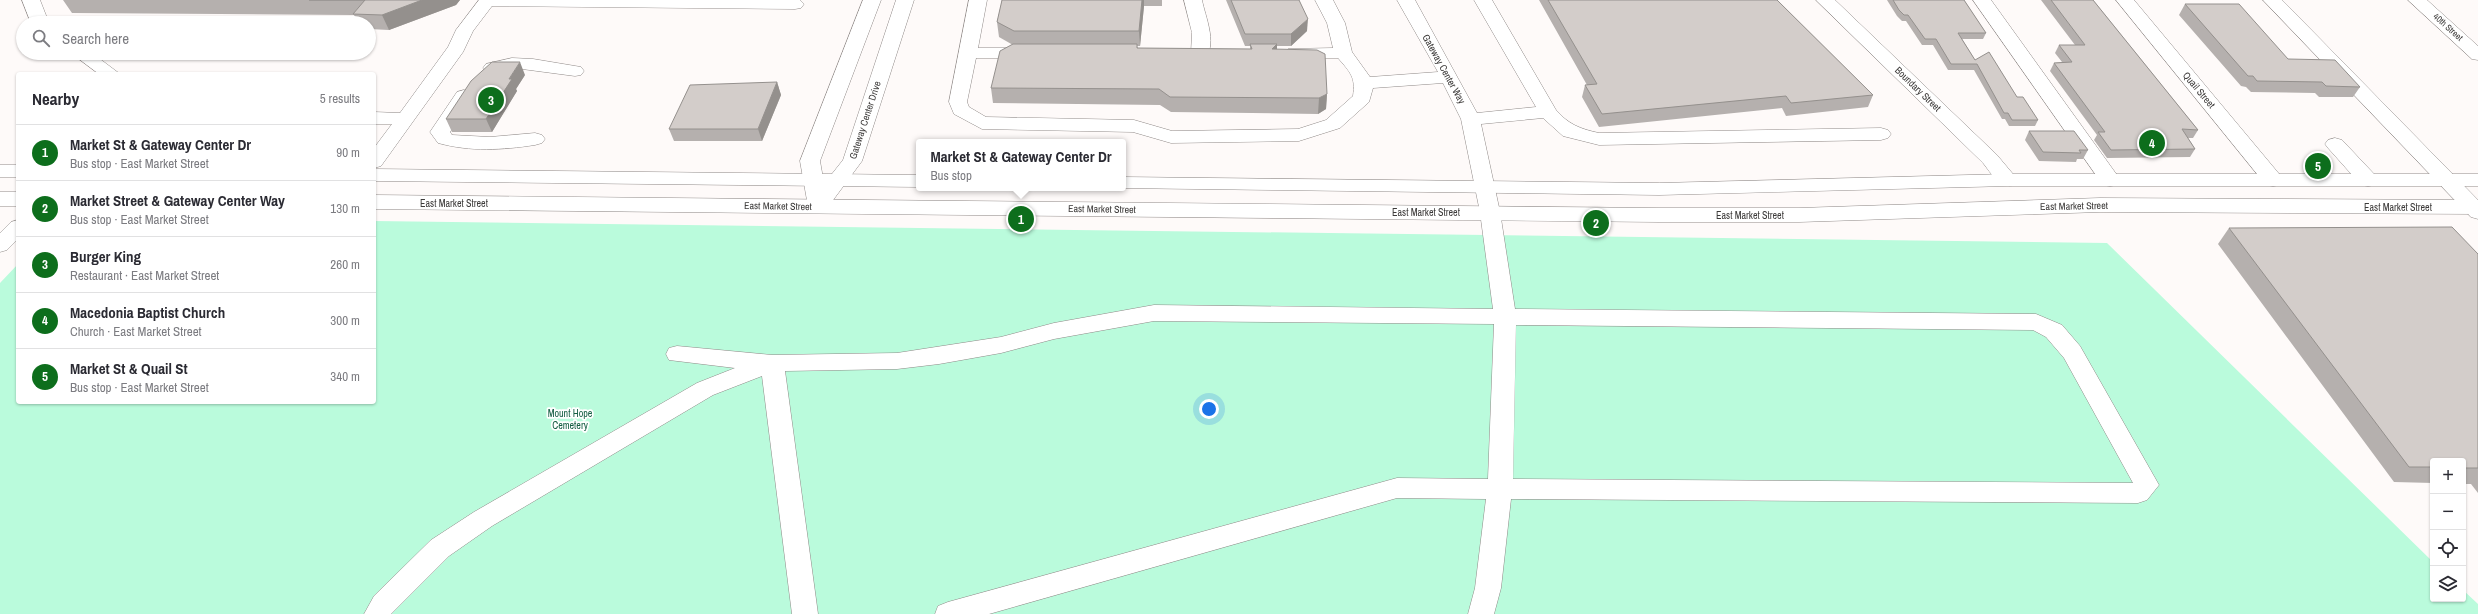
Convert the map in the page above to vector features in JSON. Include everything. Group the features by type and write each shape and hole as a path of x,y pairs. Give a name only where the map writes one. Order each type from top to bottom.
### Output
{"main road":[{"path":"31,0 37,16"},
{"path":"818,206 810,161 872,0"},
{"name":"Gateway Center Drive","path":"818,206 852,161 905,0"},
{"path":"978,0 958,102 961,110 982,123 997,125 1134,126 1171,137 1299,135 1333,124 1362,98 1364,83 1358,70 1343,53 1336,23 1324,0"},
{"path":"1193,0 1201,33 1200,53"},
{"name":"Gateway Center Way","path":"1406,0 1450,78 1470,119 1490,212 1505,315 1506,361 1500,488 1488,588 1481,614"},
{"path":"1483,0 1548,112 1560,127 1580,135 1599,140 1881,134"},
{"name":"Boundary Street","path":"1825,0 1990,159 2008,180"},
{"path":"1982,0 2110,180"},
{"name":"Quail Street","path":"2124,0 2273,180"},
{"path":"2272,0 2476,209"},
{"name":"40th Street","path":"2417,0 2478,55"},
{"path":"376,159 457,48 465,30 487,1 795,4"},
{"path":"968,53 1045,53"},
{"path":"1279,53 1343,53"},
{"path":"90,60 108,72"},
{"path":"535,139 515,142 460,142 441,136 440,132 477,80 488,69 509,64 576,70"},
{"path":"1364,83 1450,78"},
{"path":"1470,119 1548,112"},
{"path":"376,118 406,119"},
{"path":"2335,144 2368,180"},
{"path":"0,171 16,171"},
{"path":"376,176 916,181"},
{"path":"1710,215 1768,204 1978,196 1993,192 2008,180"},
{"path":"1126,183 1659,189 2008,180 2478,180"},
{"path":"0,199 16,199"},
{"name":"East Market Street","path":"376,202 1710,215 1799,214 2100,205 2476,209"},
{"path":"0,246 16,229"},
{"path":"677,354 772,363 897,361 939,356 1001,345 1108,320 1154,313 1505,315 2036,322 2054,331 2072,352 2147,485 2138,493 1397,488 948,614"},
{"path":"376,614 383,604 440,548 483,519 704,389 772,363"},
{"path":"772,363 805,614"}],"green space":[{"name":"Mount Hope Cemetery","path":"376,221 2107,243 2430,559 2430,602 2466,602 2466,593 2478,604 2478,614 0,614 0,283 16,266 16,404 376,404"}],"building":[{"path":"365,0 422,0 382,15 353,14"},
{"path":"1002,0 1142,0 1139,31 1014,31 997,22"},
{"path":"1231,0 1299,0 1308,19 1291,34 1245,34"},
{"path":"1548,0 1777,0 1873,95 1791,103 1786,96 1602,114 1585,85 1597,84"},
{"path":"1893,0 1964,0 1986,33 1958,33 1975,60 1989,52 2017,97 2023,97 2038,120 2012,120 2008,113 2004,113 1977,64 1951,64 1936,39 1925,39 1908,15 1904,15 1899,10"},
{"path":"2051,0 2093,0 2198,130 2182,129 2195,149 2111,150 2098,132 2105,132 2054,63 2072,62 2059,45 2085,45"},
{"path":"2185,4 2239,4 2288,59 2335,60 2360,87 2326,86 2322,82 2257,81 2253,76 2248,76"},
{"path":"1013,44 1137,44 1137,48 1252,49 1250,44 1277,44 1272,49 1317,50 1325,54 1327,94 1319,98 1170,97 1159,89 991,88 1000,51"},
{"path":"492,62 520,62 509,79 512,79 486,119 446,119 471,81"},
{"path":"777,82 758,129 669,129 690,85"},
{"path":"2029,131 2074,131 2088,150 2079,150 2081,153 2043,152"},
{"path":"2452,227 2478,254 2478,468 2466,468 2466,458 2430,458 2430,467 2409,467 2229,228"}],"place":[{"name":"Burger King","path":"491,100"},
{"name":"Macedonia Baptist Church","path":"2152,143"},
{"name":"Market St & Quail St","path":"2318,166"},
{"name":"Market St & Gateway Center Dr","path":"1021,219"},
{"name":"Market Street & Gateway Center Way","path":"1596,223"}]}
